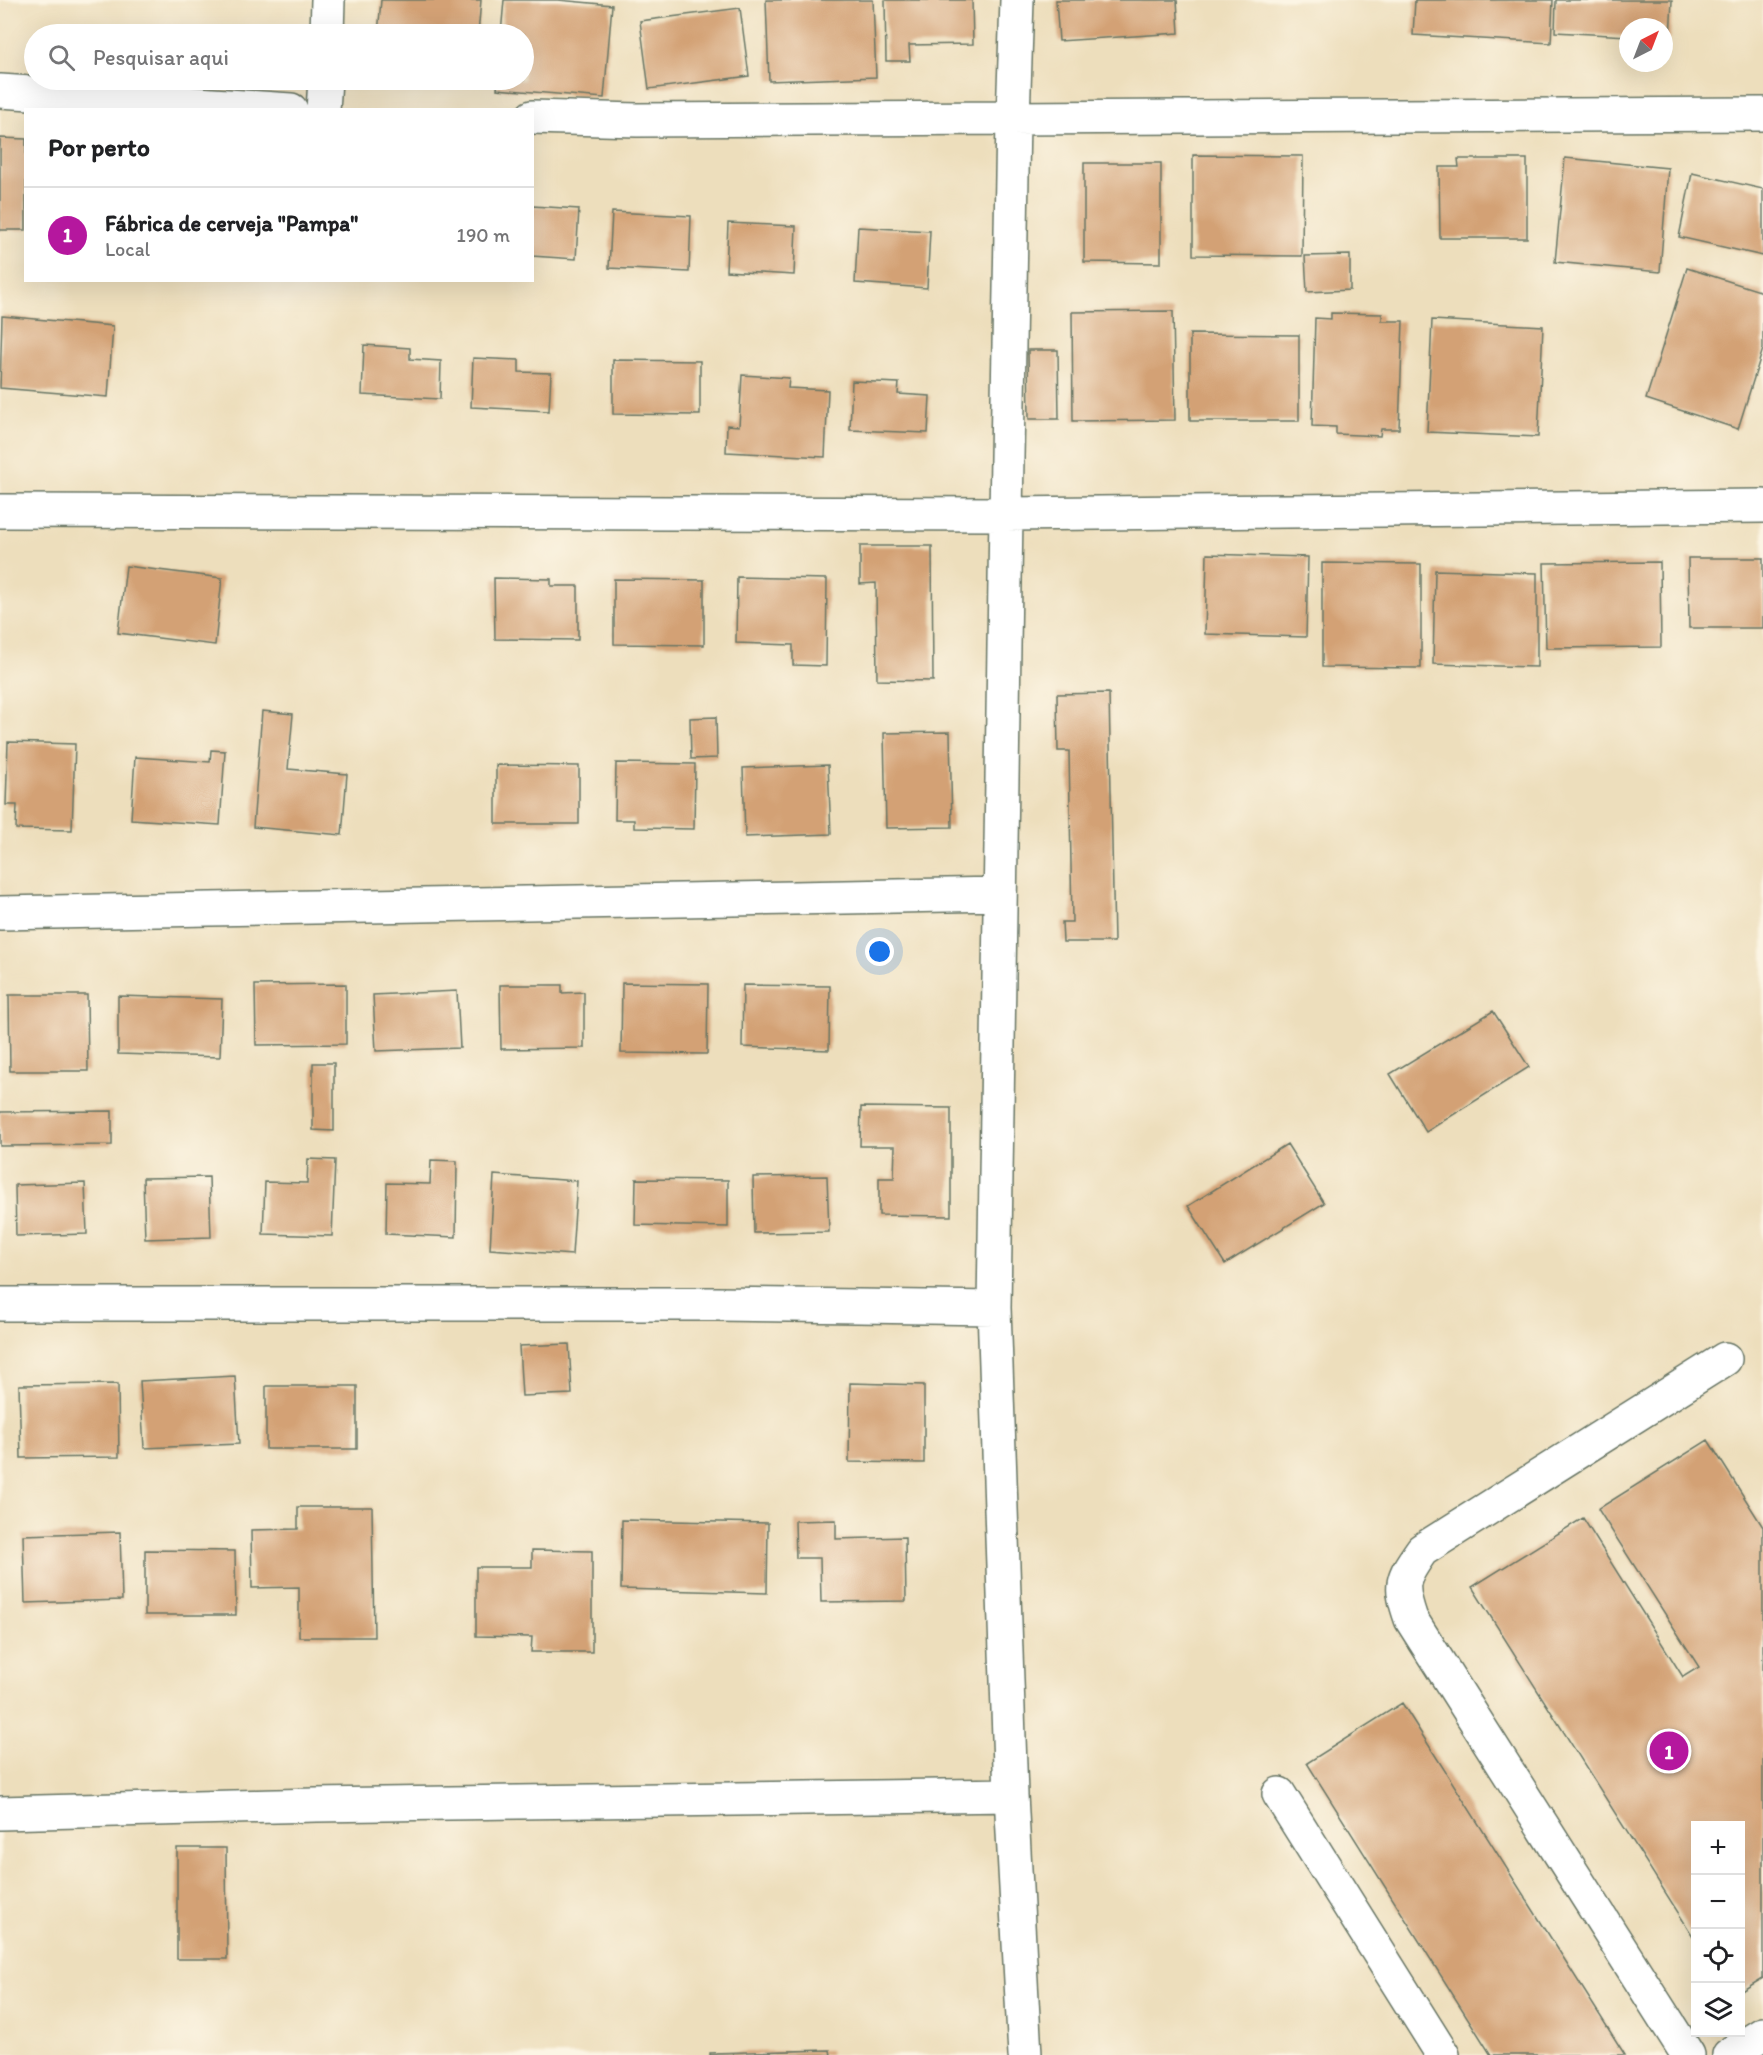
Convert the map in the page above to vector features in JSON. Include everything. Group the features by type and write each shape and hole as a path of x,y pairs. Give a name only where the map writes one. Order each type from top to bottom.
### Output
{"street":[{"path":"327,24 328,0"},
{"path":"1017,0 999,894 994,1308 1011,1795 1025,2055"},
{"path":"323,108 324,90"},
{"path":"0,91 260,108"},
{"path":"534,117 637,120 1763,114"},
{"path":"0,511 1006,514 1763,506"},
{"path":"0,913 999,894"},
{"path":"0,1304 717,1304 994,1308"},
{"path":"1688,2055 1411,1619 1402,1592 1408,1570 1422,1550 1725,1359"},
{"path":"1280,1794 1443,2055"},
{"path":"0,1814 316,1805 1011,1795"},
{"path":"1730,2055 1763,2034"}],"building":[{"path":"381,0 481,0 479,24 379,24"},
{"path":"504,0 558,0 612,5 604,98 509,90 534,90 534,24 502,24"},
{"path":"766,0 873,0 876,77 769,81"},
{"path":"885,0 972,0 973,44 909,45 910,61 886,61"},
{"path":"1056,0 1177,0 1179,33 1059,41"},
{"path":"1415,0 1553,0 1551,43 1413,35"},
{"path":"1556,0 1672,0 1671,18 1619,18 1619,36 1555,32"},
{"path":"740,8 749,76 649,89 640,21"},
{"path":"0,138 24,139 24,230 0,230"},
{"path":"1193,155 1303,156 1302,256 1193,255"},
{"path":"1565,158 1668,168 1660,272 1555,262"},
{"path":"1458,159 1527,159 1527,238 1440,238 1439,167 1459,167"},
{"path":"1084,163 1161,163 1161,263 1084,262"},
{"path":"1692,173 1763,189 1763,256 1679,237"},
{"path":"534,206 579,209 576,259 534,256"},
{"path":"612,212 691,216 689,272 609,268"},
{"path":"728,223 796,226 794,275 726,271"},
{"path":"858,227 930,231 927,288 855,283"},
{"path":"1350,255 1350,290 1307,292 1305,256"},
{"path":"1687,268 1763,292 1763,349 1738,429 1646,399"},
{"path":"1173,311 1175,420 1073,421 1072,312"},
{"path":"1331,313 1382,314 1382,321 1403,321 1399,429 1381,429 1380,436 1336,434 1336,427 1312,426 1315,318 1331,319"},
{"path":"2,316 113,326 108,397 0,388"},
{"path":"1432,320 1543,326 1538,437 1427,432"},
{"path":"1190,334 1299,335 1299,421 1190,421"},
{"path":"364,345 410,348 410,359 441,361 440,399 362,395"},
{"path":"1028,350 1058,350 1059,419 1029,419"},
{"path":"473,358 519,360 519,372 551,373 549,411 471,407"},
{"path":"613,360 700,361 700,415 613,414"},
{"path":"742,375 789,378 788,388 828,390 825,457 726,452 727,425 739,426"},
{"path":"852,381 899,383 898,394 930,396 928,433 850,430"},
{"path":"860,546 932,546 933,681 877,680 876,583 860,584"},
{"path":"1207,554 1308,557 1306,637 1205,634"},
{"path":"1688,558 1763,558 1763,628 1689,628"},
{"path":"1660,562 1661,647 1546,648 1544,563"},
{"path":"1322,563 1421,564 1421,668 1322,667"},
{"path":"126,566 222,578 215,645 118,633"},
{"path":"1435,570 1537,573 1537,667 1433,664"},
{"path":"737,577 827,579 826,666 793,665 793,645 736,643"},
{"path":"494,578 551,579 551,586 578,586 578,640 495,639"},
{"path":"614,579 704,580 704,645 614,644"},
{"path":"1109,693 1114,942 1063,942 1062,922 1072,922 1069,751 1058,751 1057,694"},
{"path":"262,711 293,714 288,769 347,774 342,835 253,827"},
{"path":"716,717 717,758 691,759 690,718"},
{"path":"950,732 952,827 886,828 884,733"},
{"path":"8,742 75,744 72,830 16,829 17,805 6,805"},
{"path":"211,750 225,751 220,825 131,819 135,757 210,762"},
{"path":"616,763 695,764 694,829 634,828 634,820 615,820"},
{"path":"496,765 579,766 579,824 496,824"},
{"path":"828,765 831,834 745,837 743,768"},
{"path":"622,983 708,984 707,1054 621,1053"},
{"path":"346,984 346,1044 256,1045 255,985"},
{"path":"500,985 562,985 562,993 584,992 584,1048 501,1049"},
{"path":"743,985 830,986 829,1050 742,1047"},
{"path":"457,991 460,1048 376,1051 373,995"},
{"path":"9,995 87,995 88,1071 10,1071"},
{"path":"118,996 222,999 220,1057 118,1054"},
{"path":"1493,1011 1529,1067 1426,1132 1390,1074"},
{"path":"313,1063 334,1063 334,1131 313,1130"},
{"path":"861,1107 951,1108 951,1216 879,1215 879,1178 894,1178 895,1146 860,1146"},
{"path":"112,1111 112,1145 0,1146 0,1112"},
{"path":"1287,1144 1324,1203 1225,1264 1188,1206"},
{"path":"308,1159 335,1160 332,1236 263,1234 265,1182 307,1183"},
{"path":"431,1160 457,1161 456,1237 386,1234 387,1183 430,1184"},
{"path":"494,1175 577,1181 572,1255 490,1249"},
{"path":"827,1176 829,1232 754,1233 753,1177"},
{"path":"209,1177 211,1237 145,1239 143,1178"},
{"path":"636,1179 728,1180 728,1227 635,1225"},
{"path":"85,1183 87,1234 16,1236 15,1185"},
{"path":"569,1344 572,1394 522,1396 519,1346"},
{"path":"235,1376 239,1444 144,1448 140,1381"},
{"path":"850,1383 924,1385 924,1463 849,1462"},
{"path":"118,1384 119,1457 21,1458 19,1385"},
{"path":"266,1386 357,1386 357,1449 266,1449"},
{"path":"1708,1440 1763,1527 1763,1978 1745,1989 1745,1821 1691,1821 1691,1933 1472,1587 1583,1518 1683,1677 1699,1667 1598,1509"},
{"path":"298,1507 372,1507 374,1637 299,1637 299,1587 252,1588 251,1530 298,1529"},
{"path":"622,1520 768,1523 767,1593 621,1589"},
{"path":"836,1520 836,1539 905,1537 906,1601 821,1602 820,1558 796,1558 795,1521"},
{"path":"120,1532 122,1600 25,1603 23,1535"},
{"path":"145,1550 235,1551 236,1615 145,1615"},
{"path":"532,1550 592,1551 592,1652 531,1652 532,1637 476,1636 476,1567 532,1567"},
{"path":"1402,1703 1625,2055 1491,2055 1307,1763"},
{"path":"177,1848 226,1848 227,1959 177,1959"},
{"path":"830,2050 831,2055 710,2055 710,2053"}],"place":[{"name":"Fábrica de cerveja \"Pampa\"","path":"1669,1751"}]}
